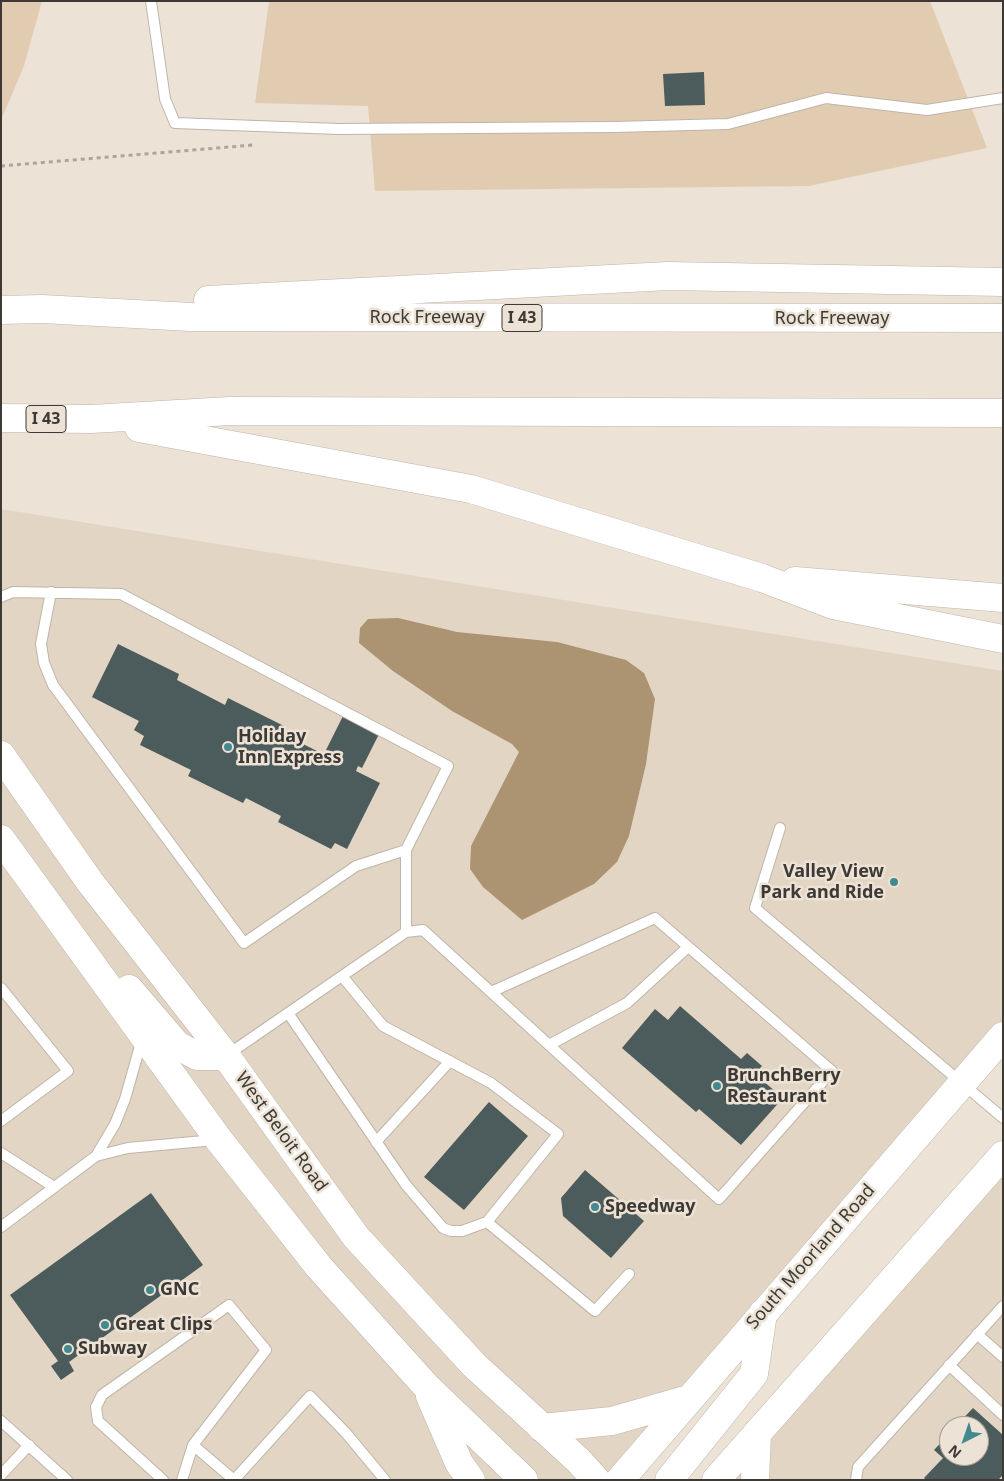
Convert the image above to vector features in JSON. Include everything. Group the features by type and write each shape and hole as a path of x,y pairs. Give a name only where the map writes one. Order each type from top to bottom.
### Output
{"main road":[{"path":"919,282 1003,270"},
{"path":"42,309 668,276 919,282 1003,282"},
{"name":"Rock Freeway","path":"1,310 42,309 190,318 1003,318"},
{"name":"I 43","path":"1,418 91,419 230,411 1003,413"},
{"path":"91,419 471,489 762,578 833,606 1003,639"},
{"path":"762,578 1003,598"},
{"path":"876,588 1003,617"},
{"name":"West Beloit Road","path":"1,755 90,882 226,1056 356,1237 474,1365 579,1460 596,1480"},
{"path":"1,839 219,1140 319,1267 426,1386 524,1480"},
{"path":"53,912 100,948 129,989 176,1045 197,1056 226,1056"},
{"name":"South Moorland Road","path":"620,1480 1003,1036"},
{"path":"716,1480 1003,1155"},
{"path":"669,1480 754,1374 763,1313"},
{"path":"426,1386 459,1463 471,1480"},
{"path":"542,1428 612,1421 690,1399"},
{"path":"755,1480 757,1433"}],"lane":[{"path":"151,1 165,99 175,122 340,129 728,124 826,98 927,110 1003,98"},
{"path":"1,597 13,592 122,594 448,766 406,850 406,932"},
{"path":"51,592 41,644 44,663 53,685 244,943 356,866 406,850"},
{"path":"780,828 756,908 1003,1118"},
{"path":"226,1056 406,932 424,930 491,992 549,1045 719,1198 832,1071 655,918 491,992"},
{"path":"549,1045 627,1004 688,946"},
{"path":"288,1013 406,1185 443,1228 451,1231 462,1231 487,1222 558,1134 491,1083 383,1026 342,976"},
{"path":"1,988 68,1071 1,1120"},
{"path":"96,1156 115,1124 125,1099 143,1036"},
{"path":"376,1142 450,1061"},
{"path":"1,1226 96,1156 128,1148 219,1140"},
{"path":"1,1153 54,1187"},
{"path":"487,1222 595,1311 628,1274"},
{"path":"163,1480 98,1421 96,1406 102,1395 229,1306 266,1350 193,1445 182,1480"},
{"path":"859,1479 858,1467 1003,1306"},
{"path":"977,1334 1003,1357"},
{"path":"949,1365 1003,1415"},
{"path":"193,1445 234,1480 310,1396 346,1433 385,1480"},
{"path":"1,1421 67,1480"},
{"path":"1,1475 28,1445"}],"path":[{"path":"1,166 263,144"}],"shaded area":[{"path":"1,1 42,1 24,66 1,120"},
{"path":"269,1 930,1 987,148 809,186 375,191 368,106 255,103"},
{"path":"1,509 1003,671 1003,1036 620,1480 1,1480"},
{"path":"398,618 457,632 557,642 626,660 644,673 655,699 646,764 629,836 617,862 594,884 522,920 483,887 470,869 471,846 519,752 512,744 452,711 393,671 359,643 360,628 368,619"},
{"path":"1003,1155 1003,1480 717,1480"}],"building":[{"path":"704,72 705,105 665,106 663,74"},
{"name":"Holiday Inn Express","path":"118,644 179,674 177,680 225,705 228,698 284,726 281,733 327,756 329,751 326,750 344,714 380,732 362,768 358,766 356,771 380,783 347,849 335,843 331,849 278,822 281,816 246,798 243,803 188,776 191,770 140,745 144,736 134,730 139,721 92,697"},
{"name":"BrunchBerry Restaurant","path":"680,1006 741,1059 747,1053 762,1066 755,1074 783,1098 741,1145 699,1109 696,1112 622,1048 655,1009 668,1020"},
{"path":"489,1102 528,1136 464,1210 424,1177"},
{"name":"Speedway","path":"585,1170 644,1221 611,1258 563,1216 561,1198"},
{"path":"151,1193 203,1265 69,1362 74,1371 61,1380 51,1366 58,1361 10,1295"},
{"path":"973,1408 982,1416 965,1416"},
{"path":"989,1422 1003,1435 1003,1475 998,1480 926,1480 924,1478 939,1462 939,1466 989,1466"},
{"path":"939,1445 939,1454 934,1450"}],"place":[{"name":"Holiday Inn Express","path":"228,747"},
{"name":"Valley View Park and Ride","path":"894,882"},
{"name":"BrunchBerry Restaurant","path":"717,1086"},
{"name":"Speedway","path":"595,1207"},
{"name":"GNC","path":"150,1290"},
{"name":"Great Clips","path":"105,1325"},
{"name":"Subway","path":"68,1349"}]}
